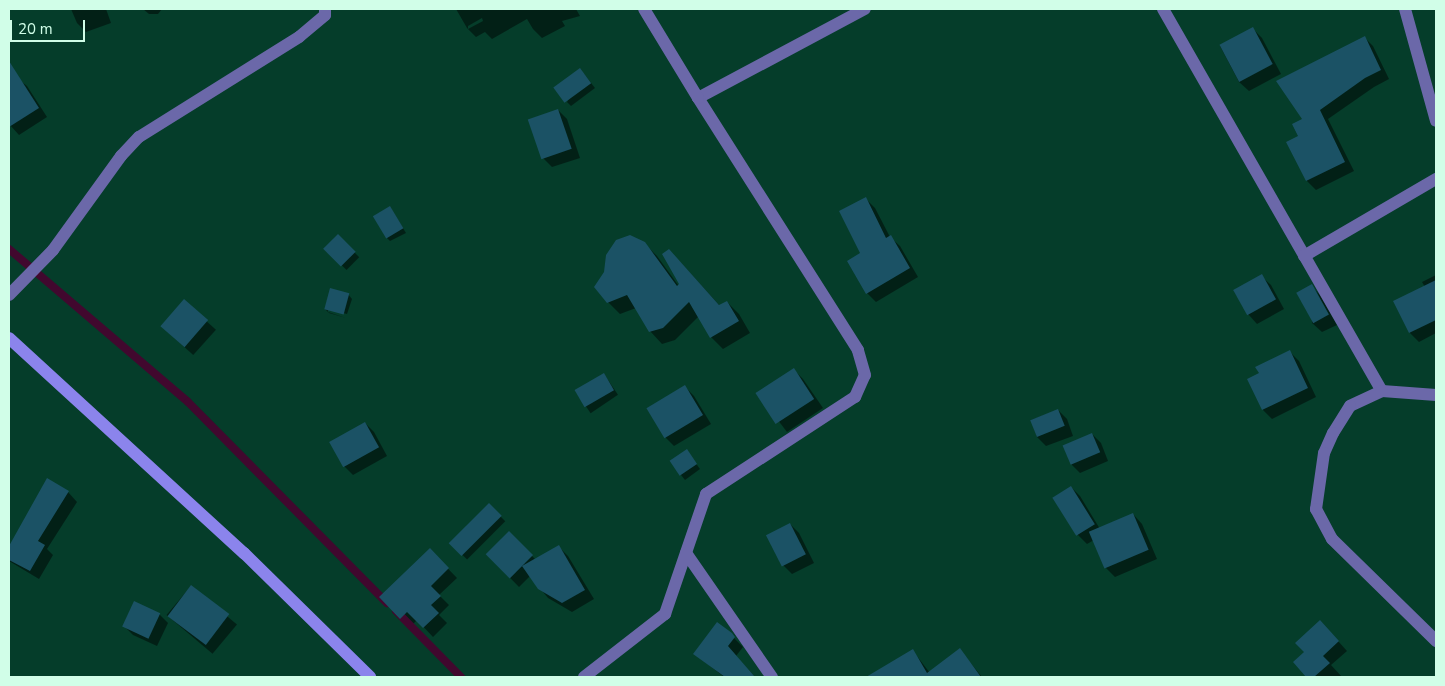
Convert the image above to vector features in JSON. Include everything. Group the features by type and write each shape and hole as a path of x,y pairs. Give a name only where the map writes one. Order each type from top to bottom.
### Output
{"street":[{"path":"9,295 53,250 122,156 139,138 299,37 324,15 325,9"},
{"path":"584,677 664,614 706,494 855,397 865,375 858,350 698,98 644,9"},
{"path":"698,98 865,9"},
{"path":"1163,9 1382,391"},
{"path":"1405,9 1436,121"},
{"path":"1304,256 1436,179"},
{"path":"9,338 244,553 370,677"},
{"path":"1436,396 1382,391 1350,406 1333,433 1324,453 1316,509 1332,539 1436,642"},
{"path":"686,553 772,677"}],"building":[{"path":"1253,27 1273,64 1239,82 1219,45"},
{"path":"1365,36 1381,70 1365,78 1320,110 1345,162 1306,181 1286,142 1298,136 1292,124 1302,119 1276,81"},
{"path":"9,61 39,108 9,127"},
{"path":"580,68 591,83 564,103 553,87"},
{"path":"558,109 572,149 541,159 528,119"},
{"path":"866,197 886,238 891,235 910,268 866,294 847,261 860,253 839,211"},
{"path":"390,206 403,228 386,239 373,216"},
{"path":"338,234 356,252 341,267 323,249"},
{"path":"630,235 645,242 677,286 679,284 662,254 669,249 719,305 727,301 739,321 710,338 689,302 663,328 649,332 627,295 607,303 594,287 604,272 606,255 616,240"},
{"path":"1262,274 1276,299 1247,315 1233,290"},
{"path":"1436,280 1436,320 1409,333 1393,301"},
{"path":"1312,284 1329,315 1313,323 1296,293"},
{"path":"330,288 349,293 344,314 324,309"},
{"path":"184,299 208,320 185,347 160,326"},
{"path":"1290,350 1308,388 1262,410 1247,379 1259,373 1255,367"},
{"path":"794,368 814,399 776,424 755,393"},
{"path":"604,373 614,390 585,407 575,390"},
{"path":"685,385 703,415 664,438 646,408"},
{"path":"1058,409 1065,426 1037,437 1030,420"},
{"path":"365,422 379,447 343,467 329,442"},
{"path":"1092,433 1100,452 1071,465 1063,446"},
{"path":"687,449 697,464 680,476 670,461"},
{"path":"47,478 69,491 38,541 45,545 30,571 9,560 9,546"},
{"path":"1071,486 1095,524 1076,536 1052,498"},
{"path":"489,503 502,516 461,556 449,543"},
{"path":"1133,513 1149,550 1104,569 1089,532"},
{"path":"790,523 806,554 782,566 766,535"},
{"path":"509,531 533,555 510,578 486,554"},
{"path":"559,545 585,590 562,603 538,589 522,566"},
{"path":"430,548 449,568 431,586 441,596 431,605 439,613 423,628 407,612 400,619 379,597"},
{"path":"191,585 229,614 206,645 168,616"},
{"path":"134,601 160,613 148,639 122,626"},
{"path":"1320,620 1339,641 1323,656 1330,663 1314,677 1306,677 1293,662 1304,652 1295,643"},
{"path":"717,622 735,637 728,646 755,677 725,677 693,654"},
{"path":"960,648 981,677 866,677 913,649 927,673"}],"waterway":[{"path":"9,249 188,402 387,603"},
{"path":"396,611 461,677"}]}
